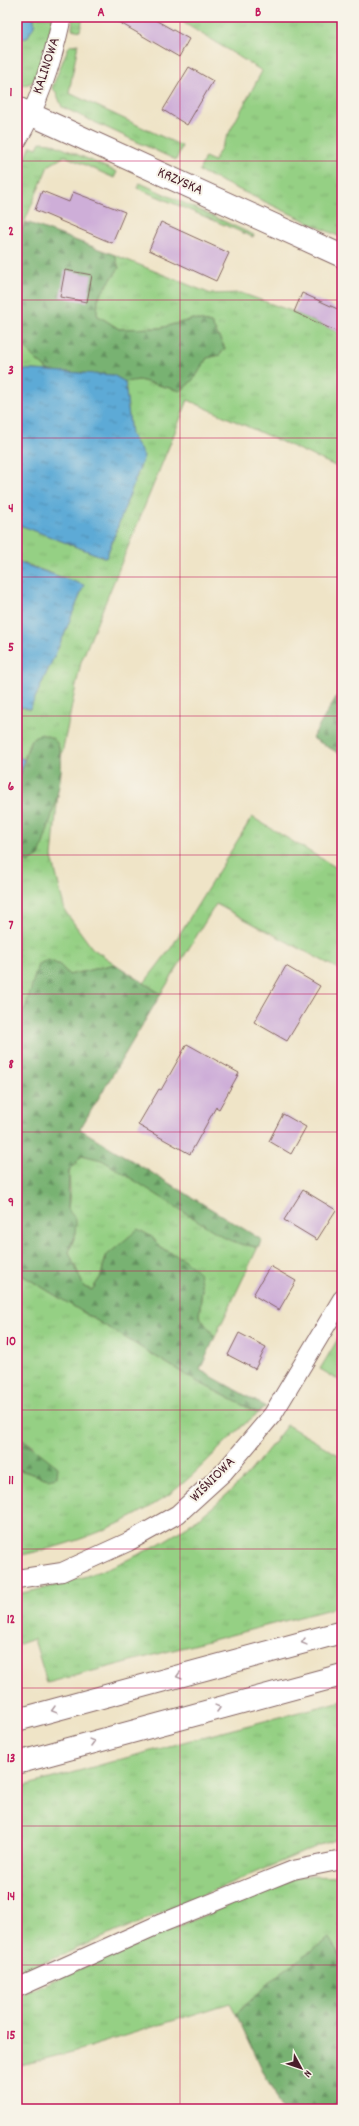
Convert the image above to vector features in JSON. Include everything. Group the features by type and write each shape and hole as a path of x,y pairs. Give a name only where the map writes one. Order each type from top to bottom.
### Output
{"main road":[{"name":"KRZYSKA","path":"24,112 342,256"},
{"path":"22,1719 342,1632"},
{"path":"17,1762 342,1675"}],"street":[{"name":"KALINOWA","path":"17,141 24,112 55,47 62,17"},
{"name":"WIŚNIOWA","path":"17,1579 62,1572 128,1542 178,1514 224,1472 273,1414 342,1299"},
{"path":"17,1988 162,1923 293,1870 341,1860"}],"green space":[{"path":"34,17 54,17 38,78 31,83 18,87 17,39 27,38 34,26"},
{"path":"73,17 83,17 80,31 72,29"},
{"path":"182,17 342,17 342,238 199,171 205,157 214,161 262,71 184,23"},
{"path":"78,44 69,93 182,146 176,160 62,107 56,92 52,88 68,48 71,45"},
{"path":"40,142 51,143 117,172 114,178 65,156 48,166 17,240 17,176 31,146 37,148"},
{"path":"140,183 254,235 253,237 137,188"},
{"path":"26,222 115,255 119,268 98,298 97,315 119,329 160,328 194,319 211,323 225,348 220,355 207,358 195,378 181,391 139,380 125,382 113,375 49,371 34,358 17,337 17,240"},
{"path":"115,255 211,294 241,293 294,312 342,334 342,469 188,400 81,662 61,758 53,739 40,734 30,741 24,759 17,757 17,706 30,709 64,635 83,585 17,561 17,524 106,558 144,456 131,435 125,382 139,380 181,391 195,378 207,358 220,355 225,348 211,323 194,319 160,328 119,329 97,315 98,298 119,268"},
{"path":"17,337 34,358 49,371 17,369"},
{"path":"342,687 342,755 312,738"},
{"path":"40,734 55,740 58,745 61,756 61,769 52,816 39,856 28,863 19,856 17,849 17,787 30,741"},
{"path":"58,794 52,857 65,911 92,948 115,964 69,975 60,965 39,964 25,1010 17,1014 17,849 19,856 39,856"},
{"path":"252,817 342,871 342,971 216,904 161,994 144,983 171,948"},
{"path":"48,960 60,965 69,975 115,964 161,994 80,1129 262,1240 258,1247 240,1244 225,1238 102,1160 82,1155 69,1171 68,1210 76,1219 75,1235 69,1252 84,1287 92,1290 101,1276 106,1256 138,1229 152,1237 161,1248 182,1258 199,1272 202,1289 199,1316 215,1337 200,1370 266,1407 258,1413 196,1381 17,1272 17,1014 25,1010 38,964"},
{"path":"82,1155 102,1160 251,1246 258,1247 215,1337 199,1317 202,1289 182,1258 161,1248 152,1237 106,1256 101,1276 92,1290 84,1287 69,1252 75,1235 68,1210 70,1191 69,1171"},
{"path":"17,1272 196,1381 258,1413 236,1432 183,1484 153,1505 117,1525 97,1533 58,1546 17,1556 17,1469 48,1479 33,1446 17,1435"},
{"path":"342,1332 342,1382 320,1369"},
{"path":"287,1425 342,1457 342,1606 47,1683 34,1639 17,1645 17,1594 45,1588 100,1571 152,1548 177,1533 201,1516 232,1490 257,1463"},
{"path":"17,1435 58,1467 57,1477 48,1479 17,1469"},
{"path":"342,1701 342,1838 320,1845 17,1974 17,1788 187,1741"},
{"path":"303,1876 342,1877 342,1959 329,1939 279,1974 236,2014 230,2003 79,2050 17,2066 17,1996 254,1894"},
{"path":"329,1938 342,1959 342,2109 281,2109 236,2014 279,1974"}],"water":[{"path":"17,17 34,17 34,26 27,38 17,39"},
{"path":"17,369 113,375 125,382 131,435 144,456 106,558 17,524"},
{"path":"17,562 84,585 64,635 30,709 17,706"},
{"path":"17,757 24,759 17,787"}],"building":[{"path":"110,17 150,17 189,39 179,57"},
{"path":"189,67 213,81 187,125 163,110"},
{"path":"42,191 69,202 73,192 125,212 112,243 35,210"},
{"path":"161,222 229,253 216,281 149,250"},
{"path":"65,270 92,275 87,302 60,297"},
{"path":"302,293 342,311 342,334 294,312"},
{"path":"286,966 320,986 287,1041 254,1022"},
{"path":"187,1044 239,1073 219,1109 216,1107 190,1154 138,1125 159,1089 161,1090"},
{"path":"283,1114 306,1127 291,1154 269,1141"},
{"path":"303,1190 336,1210 317,1240 284,1220"},
{"path":"270,1266 296,1281 279,1310 253,1295"},
{"path":"239,1333 266,1347 255,1369 228,1355"}]}
